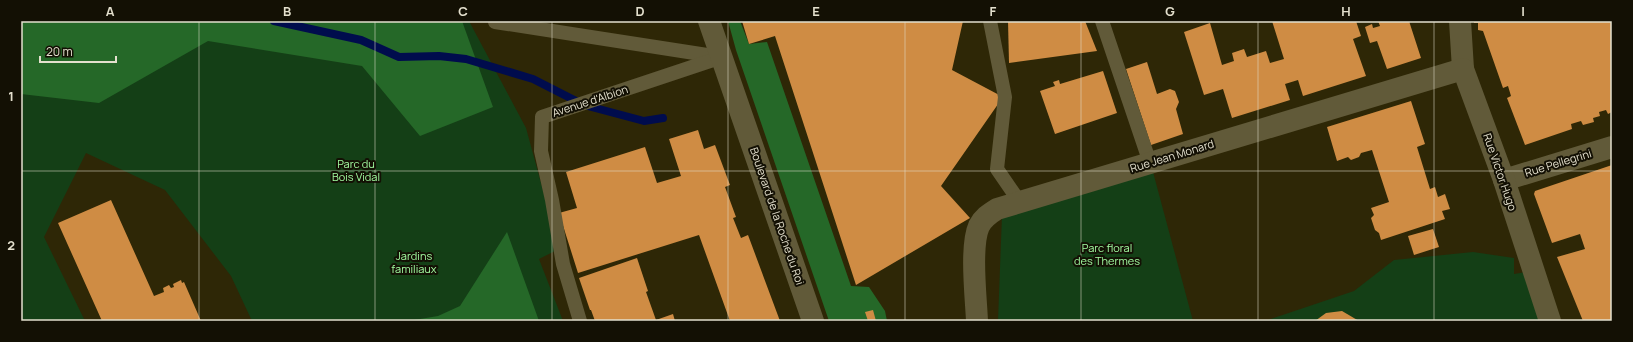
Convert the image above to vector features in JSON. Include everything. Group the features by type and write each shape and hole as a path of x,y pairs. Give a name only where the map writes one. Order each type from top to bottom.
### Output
{"street":[{"name":"Boulevard de la Roche du Roi","path":"709,21 813,321"},
{"name":"Rue Victor Hugo","path":"1460,21 1463,69 1504,180 1550,321"},
{"name":"Rue Jean Monard","path":"977,321 975,247 979,226 987,216 996,209 1463,69"},
{"name":"Rue Pellegrini","path":"1504,180 1612,147"}],"lane":[{"path":"990,21 1005,97 997,169 1020,201"},
{"path":"1102,21 1150,162"},
{"path":"495,22 722,57"},
{"name":"Avenue d'Albion","path":"580,321 563,264 552,200 541,151 542,117 722,57"}],"green space":[{"name":"Parc du Bois Vidal","path":"21,21 469,21 526,128 559,249 539,259 563,321 252,321 231,276 165,190 86,153 44,237 85,321 21,321"},
{"path":"21,21 462,21 493,107 420,136 362,66 208,41 99,103 21,94"},
{"path":"728,21 740,21 749,44 767,42 851,286 869,287 885,311 887,321 829,321 736,50"},
{"name":"Parc floral des Thermes","path":"1153,172 1193,321 998,321 1002,215"},
{"path":"507,232 539,321 408,321 438,316 460,306"},
{"path":"1473,252 1514,258 1514,274 1526,272 1541,321 1265,321 1354,291 1394,260"}],"building":[{"path":"742,21 963,21 952,70 1003,97 941,186 970,218 856,285 775,36 749,44"},
{"path":"1008,21 1085,21 1097,51 1009,63"},
{"path":"1272,21 1356,21 1361,36 1353,39 1366,76 1303,96 1298,80 1285,84 1290,100 1232,118 1223,89 1204,95 1184,32 1210,23 1222,65 1234,61 1232,53 1244,49 1247,57 1266,51 1270,63 1284,59"},
{"path":"1378,21 1409,21 1421,58 1387,69 1377,41 1370,43 1365,27 1372,24 1373,28 1380,26"},
{"path":"1474,21 1612,21 1612,112 1608,114 1606,110 1599,112 1600,116 1593,118 1594,122 1583,125 1581,121 1571,124 1572,129 1525,145 1507,98 1511,96 1508,86 1503,88 1483,31 1478,30 1478,23 1474,23"},
{"path":"1147,62 1157,94 1170,89 1175,91 1179,102 1176,109 1183,134 1151,145 1126,69"},
{"path":"1103,71 1117,113 1055,134 1040,91 1055,86 1053,82 1059,80 1060,84"},
{"path":"1411,101 1425,144 1417,147 1430,189 1435,187 1438,197 1445,194 1450,209 1442,211 1445,219 1381,240 1379,233 1375,230 1371,218 1374,215 1371,208 1389,202 1372,150 1361,153 1359,157 1351,160 1348,157 1337,161 1327,127"},
{"path":"698,130 704,149 715,145 730,185 725,187 736,217 733,218 741,238 748,235 780,321 730,321 699,235 578,273 559,213 577,208 566,172 645,147 657,183 681,176 669,139"},
{"path":"1612,165 1612,321 1583,321 1557,257 1585,249 1580,234 1552,243 1534,194 1535,191"},
{"path":"111,200 154,296 164,292 163,288 169,285 171,288 174,287 173,284 181,280 182,283 184,282 201,321 102,321 58,223"},
{"path":"1433,229 1439,247 1414,255 1408,236"},
{"path":"637,258 648,291 646,292 656,320 673,314 675,321 595,321 579,278"},
{"path":"873,310 876,321 868,321 865,312"},
{"path":"1342,311 1359,321 1315,321 1326,313"}],"waterway":[{"path":"274,21 361,40 399,57 439,56 466,59 533,79 584,105 644,121 663,118"}],"park label":[{"name":"Jardins familiaux","path":"414,262"}]}
